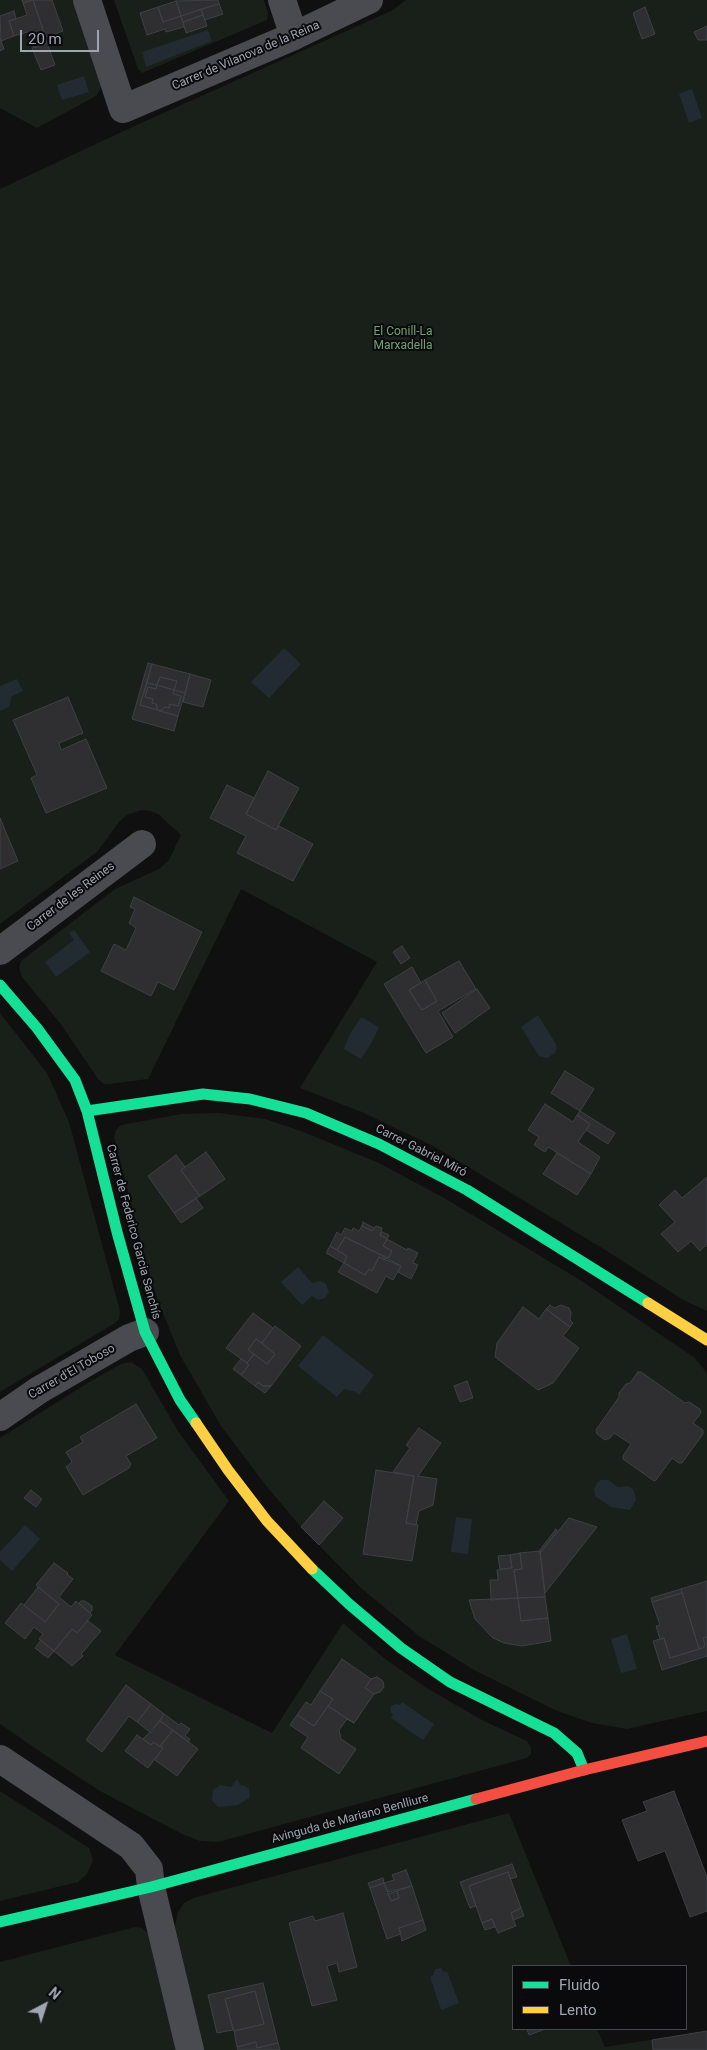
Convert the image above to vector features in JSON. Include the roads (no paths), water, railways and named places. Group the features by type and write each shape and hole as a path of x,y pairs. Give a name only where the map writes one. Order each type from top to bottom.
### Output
{"street":[{"name":"Carrer de Vilanova de la Reina","path":"87,0 122,109 294,36 369,0"},
{"path":"282,0 294,36"},
{"name":"Carrer de les Reines","path":"0,951 142,844"},
{"name":"Carrer de Federico Garcia Sanchís","path":"0,985 37,1028 74,1080 87,1111 117,1232 145,1332 180,1400 228,1470 267,1521 310,1567 400,1648 450,1682 554,1733 577,1753 584,1770"},
{"name":"Carrer Gabriel Miró","path":"87,1111 203,1094 250,1098 306,1113 379,1144 467,1190 707,1340"},
{"name":"Carrer d'El Toboso","path":"0,1417 47,1385 129,1338 145,1332"},
{"name":"Avinguda de Mariano Benlliure","path":"0,1922 152,1887 584,1770 707,1741"},
{"path":"0,1758 131,1846 149,1869 190,2050"}],"park label":[{"name":"El Conill-La Marxadella","path":"403,339"}]}
